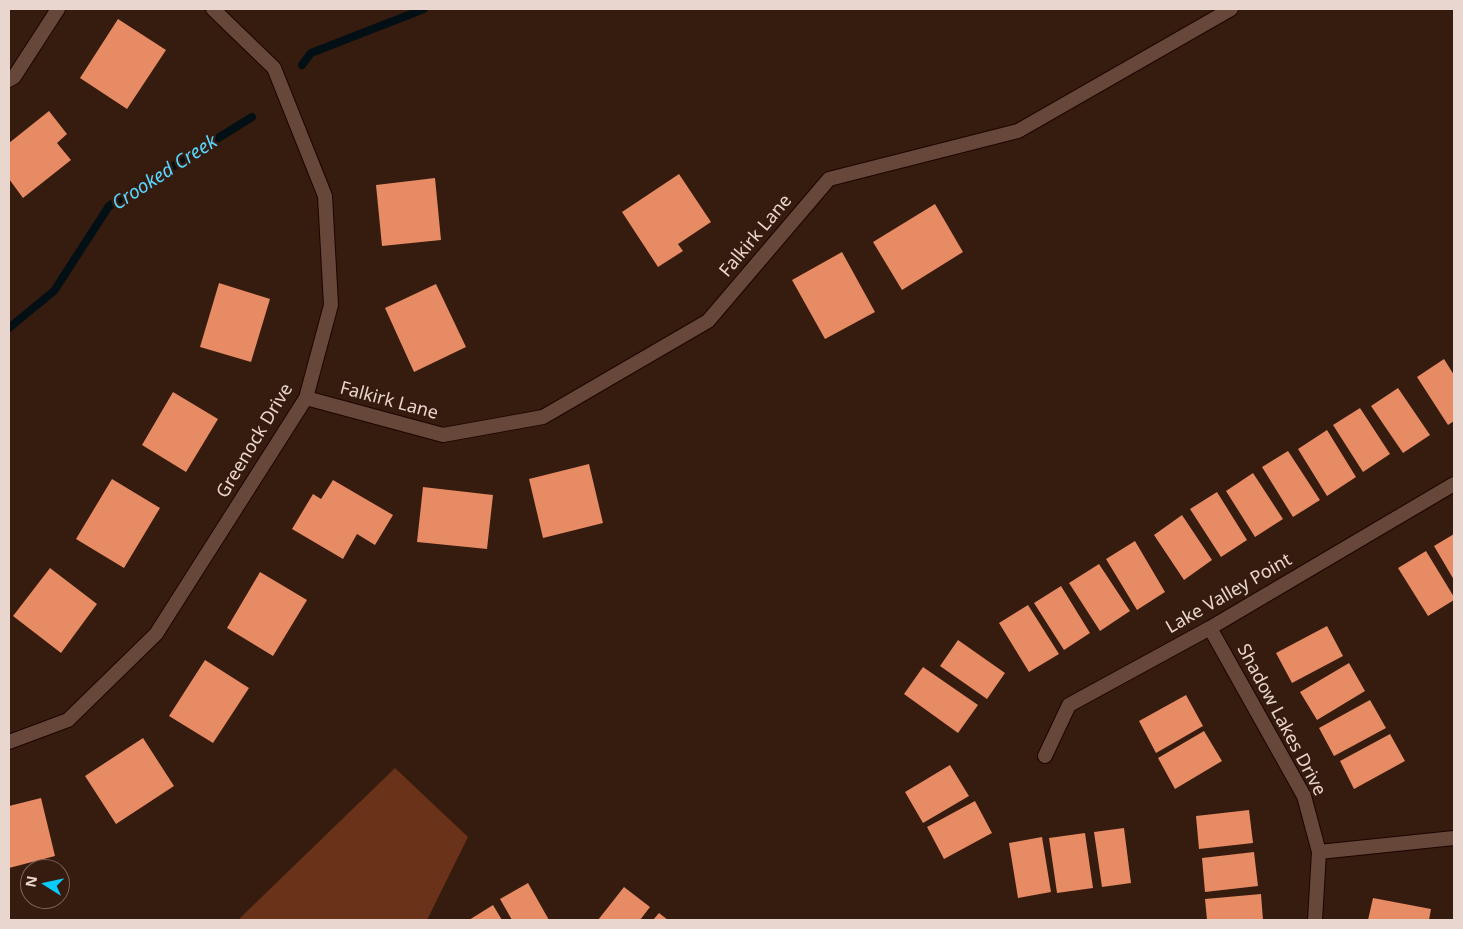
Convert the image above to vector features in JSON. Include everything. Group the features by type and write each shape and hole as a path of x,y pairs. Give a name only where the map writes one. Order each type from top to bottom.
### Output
{"street":[{"path":"9,80 14,77 58,9"},
{"name":"Greenock Drive","path":"9,742 68,720 156,634 306,398 331,306 325,196 274,68 213,9"},
{"name":"Falkirk Lane","path":"306,398 443,435 543,417 708,321 829,179 1018,131 1230,9"},
{"name":"Lake Valley Point","path":"1046,756 1070,705 1210,628 1454,484"},
{"name":"Shadow Lakes Drive","path":"1210,628 1304,796 1319,852 1315,920"},
{"path":"1319,852 1454,838"}],"shaded area":[{"path":"395,768 468,837 427,920 238,920"}],"building":[{"path":"118,19 166,50 127,109 80,78"},
{"path":"49,111 67,134 57,143 71,160 23,198 9,179 9,143"},
{"path":"679,174 711,222 678,244 683,251 658,267 622,212"},
{"path":"435,178 441,240 382,246 376,185"},
{"path":"935,204 963,252 902,290 873,242"},
{"path":"842,252 875,312 825,339 792,280"},
{"path":"219,283 270,299 251,362 200,347"},
{"path":"436,284 466,347 414,372 385,308"},
{"path":"1444,359 1454,375 1454,421 1448,425 1417,377"},
{"path":"1398,388 1430,435 1403,453 1371,406"},
{"path":"173,392 218,419 186,472 142,445"},
{"path":"1360,408 1390,454 1363,472 1333,425"},
{"path":"1327,430 1356,477 1327,496 1298,449"},
{"path":"1288,451 1320,500 1293,517 1262,467"},
{"path":"589,464 603,523 543,538 529,479"},
{"path":"1253,473 1283,519 1255,537 1226,491"},
{"path":"112,479 160,508 124,568 76,539"},
{"path":"333,480 393,515 375,545 357,534 343,559 292,529 313,494 321,499"},
{"path":"423,487 493,495 487,549 417,542"},
{"path":"1217,492 1247,540 1221,557 1190,509"},
{"path":"1182,515 1212,560 1184,580 1154,535"},
{"path":"1454,534 1454,580 1434,546"},
{"path":"1135,541 1165,592 1137,610 1106,559"},
{"path":"1426,551 1454,597 1454,600 1428,616 1398,568"},
{"path":"1099,564 1130,611 1100,631 1069,583"},
{"path":"50,568 97,604 61,653 13,616"},
{"path":"260,572 307,600 273,656 227,628"},
{"path":"1061,586 1090,633 1064,650 1034,603"},
{"path":"1028,605 1059,654 1029,672 999,623"},
{"path":"1327,626 1343,656 1292,683 1276,653"},
{"path":"958,640 1005,673 987,699 940,666"},
{"path":"205,660 249,688 213,743 169,716"},
{"path":"1349,663 1365,691 1317,720 1300,692"},
{"path":"923,667 978,705 958,733 904,694"},
{"path":"1186,695 1203,726 1156,753 1139,721"},
{"path":"1370,700 1386,728 1334,756 1319,728"},
{"path":"1204,731 1222,761 1175,789 1158,758"},
{"path":"1390,734 1405,761 1354,789 1340,761"},
{"path":"143,738 174,786 116,824 85,776"},
{"path":"950,765 969,796 923,823 905,792"},
{"path":"41,798 55,856 44,859 20,859 20,865 9,868 9,806"},
{"path":"975,801 992,833 944,859 927,827"},
{"path":"1249,810 1253,843 1199,849 1196,816"},
{"path":"1124,828 1131,883 1102,887 1094,832"},
{"path":"1085,833 1093,888 1057,893 1049,838"},
{"path":"1042,837 1051,892 1018,898 1009,843"},
{"path":"1254,852 1258,886 1205,892 1202,858"},
{"path":"528,883 549,920 512,920 500,899"},
{"path":"624,887 650,907 640,920 598,920"},
{"path":"1261,894 1263,920 1207,920 1205,899"},
{"path":"1373,898 1431,909 1429,920 1368,920"},
{"path":"493,905 502,920 469,920"},
{"path":"659,913 668,920 653,920"}],"waterway":[{"name":"Crooked Creek","path":"302,65 311,53 424,9"},
{"name":"Crooked Creek","path":"9,328 54,291 109,206 252,117"}]}
